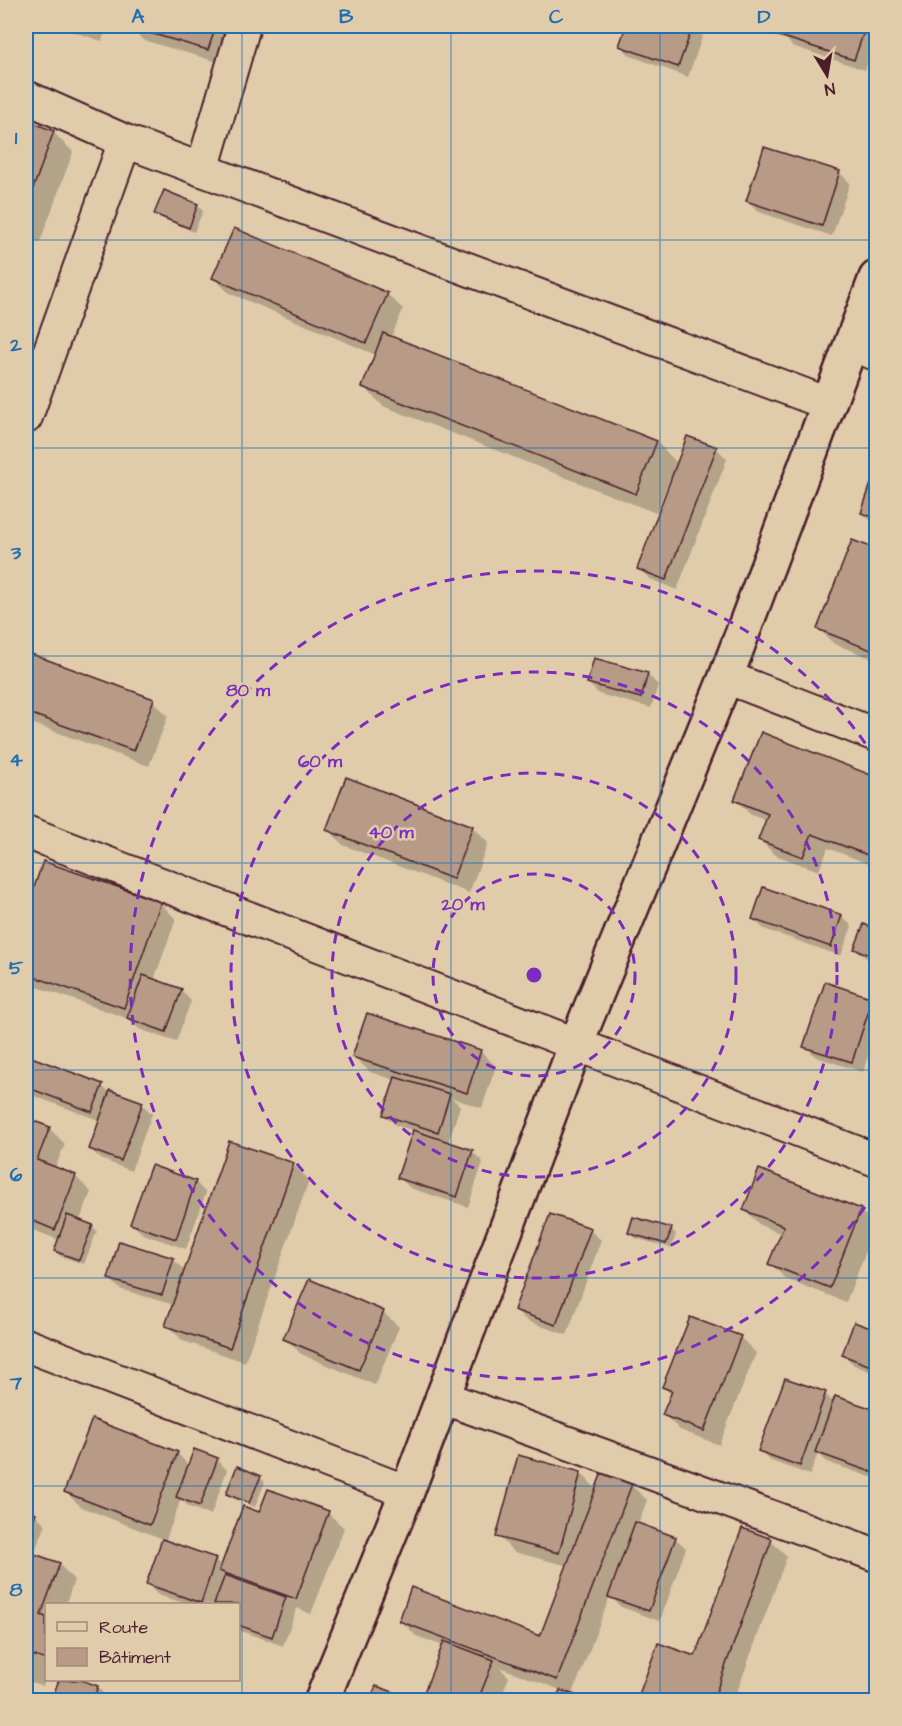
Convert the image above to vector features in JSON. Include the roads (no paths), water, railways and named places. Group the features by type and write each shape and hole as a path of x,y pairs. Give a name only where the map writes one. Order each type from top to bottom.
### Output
{"street":[{"path":"202,170 244,26"},
{"path":"26,98 125,141 829,404"},
{"path":"26,417 125,141"},
{"path":"322,1701 407,1492 576,1044 726,677 829,404 864,349 876,278"},
{"path":"726,677 876,735"},
{"path":"26,832 876,1160"},
{"path":"26,1345 407,1492"},
{"path":"442,1397 876,1556"}]}
